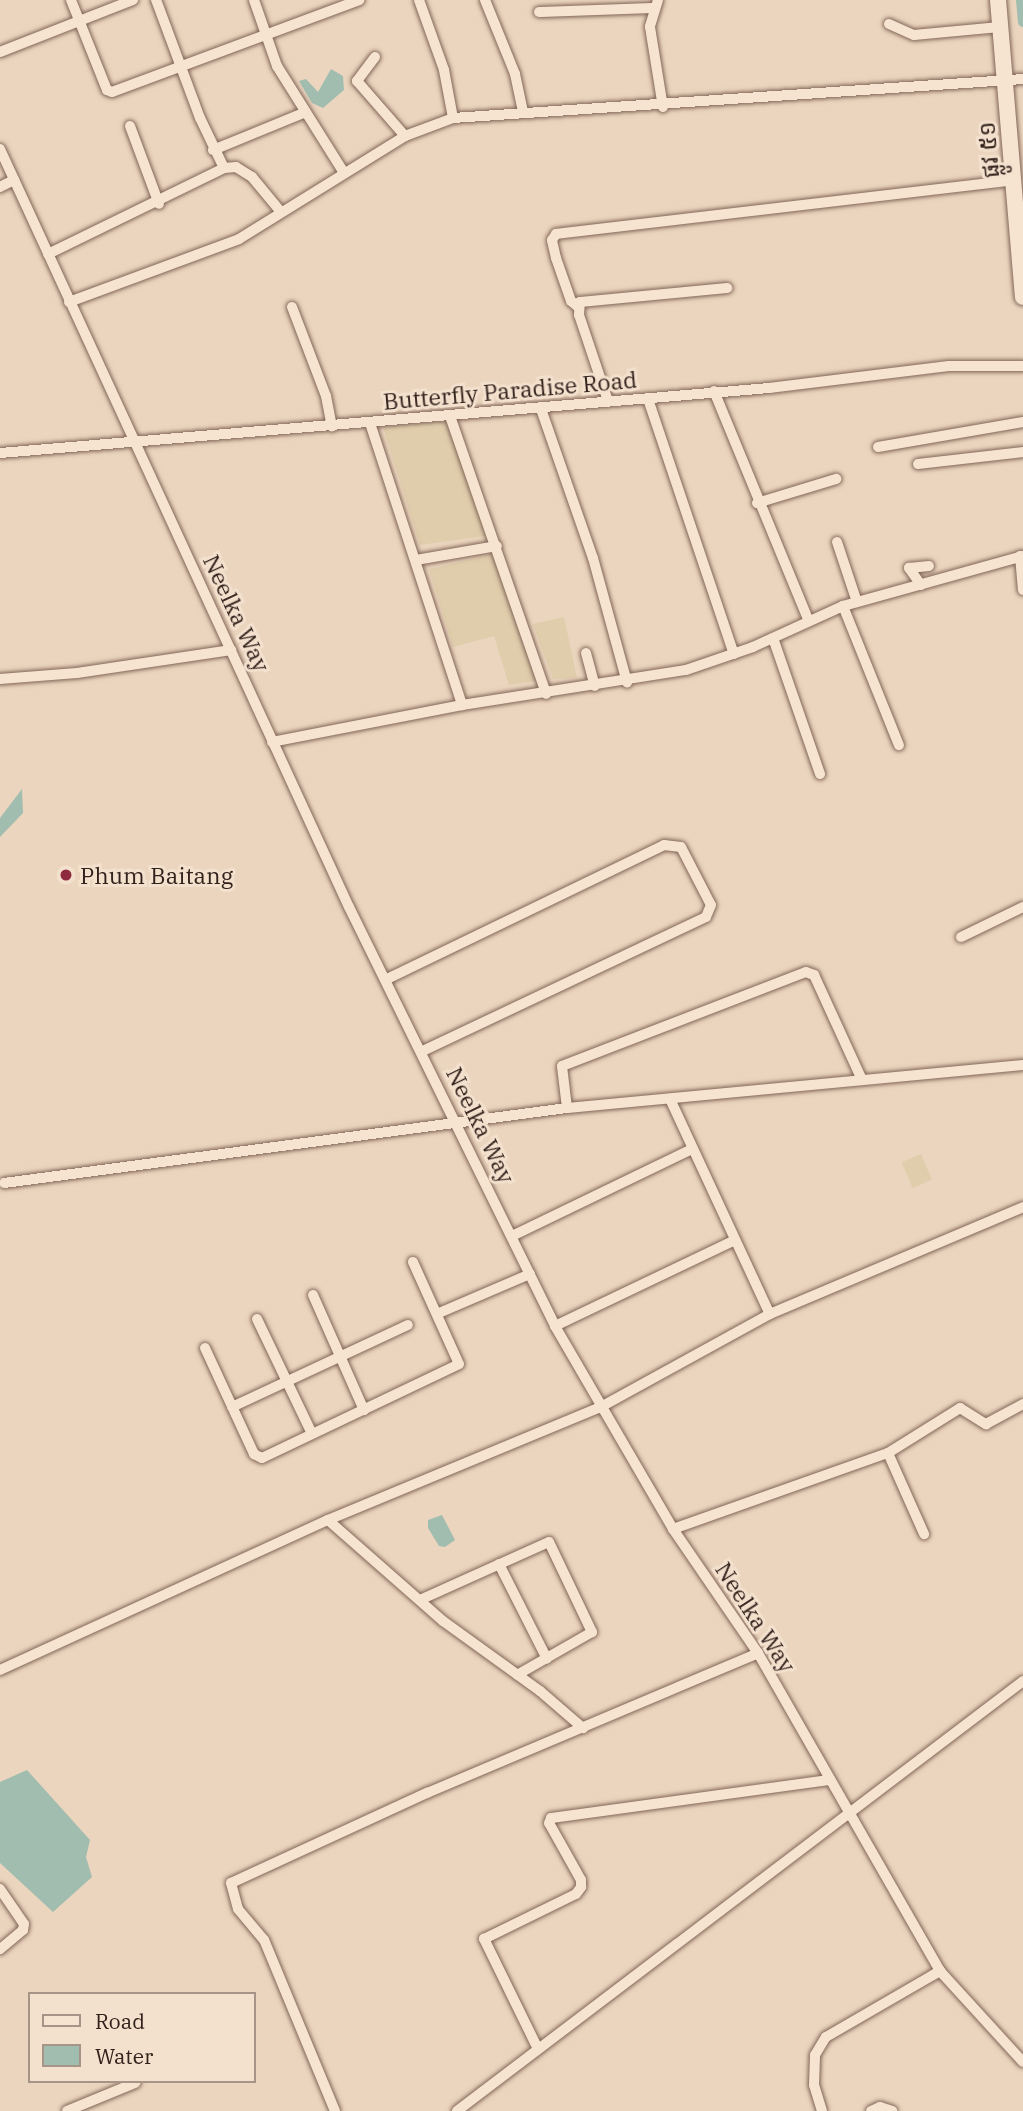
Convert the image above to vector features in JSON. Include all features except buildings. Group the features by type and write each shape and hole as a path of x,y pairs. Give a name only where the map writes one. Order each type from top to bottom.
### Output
{"main road":[{"name":"ផ្លូវ ៥១","path":"998,0 1000,27 1014,80 1013,180 1019,198 1023,296"}],"street":[{"path":"71,0 108,91 359,0"},
{"path":"0,52 133,0"},
{"path":"156,0 213,150 224,168"},
{"path":"254,0 277,66 344,173"},
{"path":"419,0 444,70 453,118"},
{"path":"485,0 515,74 523,111"},
{"path":"539,12 656,4 650,27 663,107"},
{"path":"889,24 914,35 1000,27"},
{"path":"375,57 357,81 405,136"},
{"path":"69,302 239,239 405,136 453,118 523,111 663,107 1014,80"},
{"path":"213,150 306,113"},
{"path":"130,126 159,204"},
{"name":"Neelka Way","path":"0,149 272,742 555,1326 599,1408 673,1529 758,1653 940,1971 1023,2062"},
{"path":"48,254 159,204 224,168 236,167 252,177 281,212"},
{"path":"0,187 15,180"},
{"path":"608,401 578,307 571,301 556,258 552,240 556,234 1013,180"},
{"path":"578,307 585,299 595,297 727,288"},
{"path":"292,307 327,396 332,426"},
{"name":"Butterfly Paradise Road","path":"0,453 541,409 948,366 1016,366"},
{"path":"714,391 757,503 808,620"},
{"path":"648,399 734,654"},
{"path":"541,409 593,558 627,682"},
{"path":"450,415 547,694"},
{"path":"878,447 1020,422"},
{"path":"370,423 461,705"},
{"path":"918,464 1021,452"},
{"path":"757,503 836,479"},
{"path":"837,542 857,602"},
{"path":"416,560 497,546"},
{"path":"272,742 461,705 627,682 686,670 734,654 843,606 1021,556 1023,590"},
{"path":"922,584 909,568 929,566"},
{"path":"843,606 899,744"},
{"path":"773,638 820,774"},
{"path":"0,679 77,673 231,650"},
{"path":"586,653 595,686"},
{"path":"387,979 664,845 681,847 711,905 706,917 422,1051"},
{"path":"961,937 1023,907"},
{"path":"567,1108 562,1066 806,972 814,975 862,1080"},
{"path":"4,1183 567,1108 1023,1065"},
{"path":"670,1099 770,1314"},
{"path":"512,1236 692,1149"},
{"path":"0,1670 328,1520 599,1408 770,1314 1023,1206"},
{"path":"555,1326 735,1240"},
{"path":"205,1348 257,1458 459,1364 439,1313 413,1262"},
{"path":"439,1313 530,1274"},
{"path":"313,1295 364,1410"},
{"path":"257,1319 312,1434"},
{"path":"232,1407 408,1325"},
{"path":"673,1529 888,1453 956,1410 965,1409 986,1424 1023,1404"},
{"path":"888,1453 924,1534"},
{"path":"328,1520 468,1641 517,1675 583,1728"},
{"path":"422,1599 545,1542 553,1546 592,1632 517,1675"},
{"path":"499,1564 547,1659"},
{"path":"335,2111 264,1940 238,1909 230,1883 427,1793 758,1653"},
{"path":"457,2111 1023,1681"},
{"path":"538,2049 484,1939 576,1894 581,1887 581,1880 549,1823 551,1818 829,1780"},
{"path":"0,1889 24,1924 23,1930 0,1949"},
{"path":"822,2111 814,2085 816,2055 826,2037 940,1971"},
{"path":"67,2111 135,2083"},
{"path":"871,2111 880,2106 892,2111"}],"shaded area":[{"path":"448,421 492,535 420,545 383,427"},
{"path":"498,553 543,680 509,685 494,636 453,647 429,569"},
{"path":"564,617 577,678 553,679 533,624"},
{"path":"921,1154 932,1180 913,1188 902,1162"}],"water":[{"path":"331,69 343,76 344,90 323,108 312,103 299,81 306,79 318,92"},
{"path":"22,789 23,813 0,837 0,818"},
{"path":"442,1515 455,1540 445,1547 439,1546 428,1528 428,1520"},
{"path":"27,1770 90,1840 86,1857 92,1877 53,1912 0,1863 0,1782"}],"waterway":[{"path":"1021,0 1023,22"}],"place":[{"name":"Phum Baitang","path":"66,875"}]}
